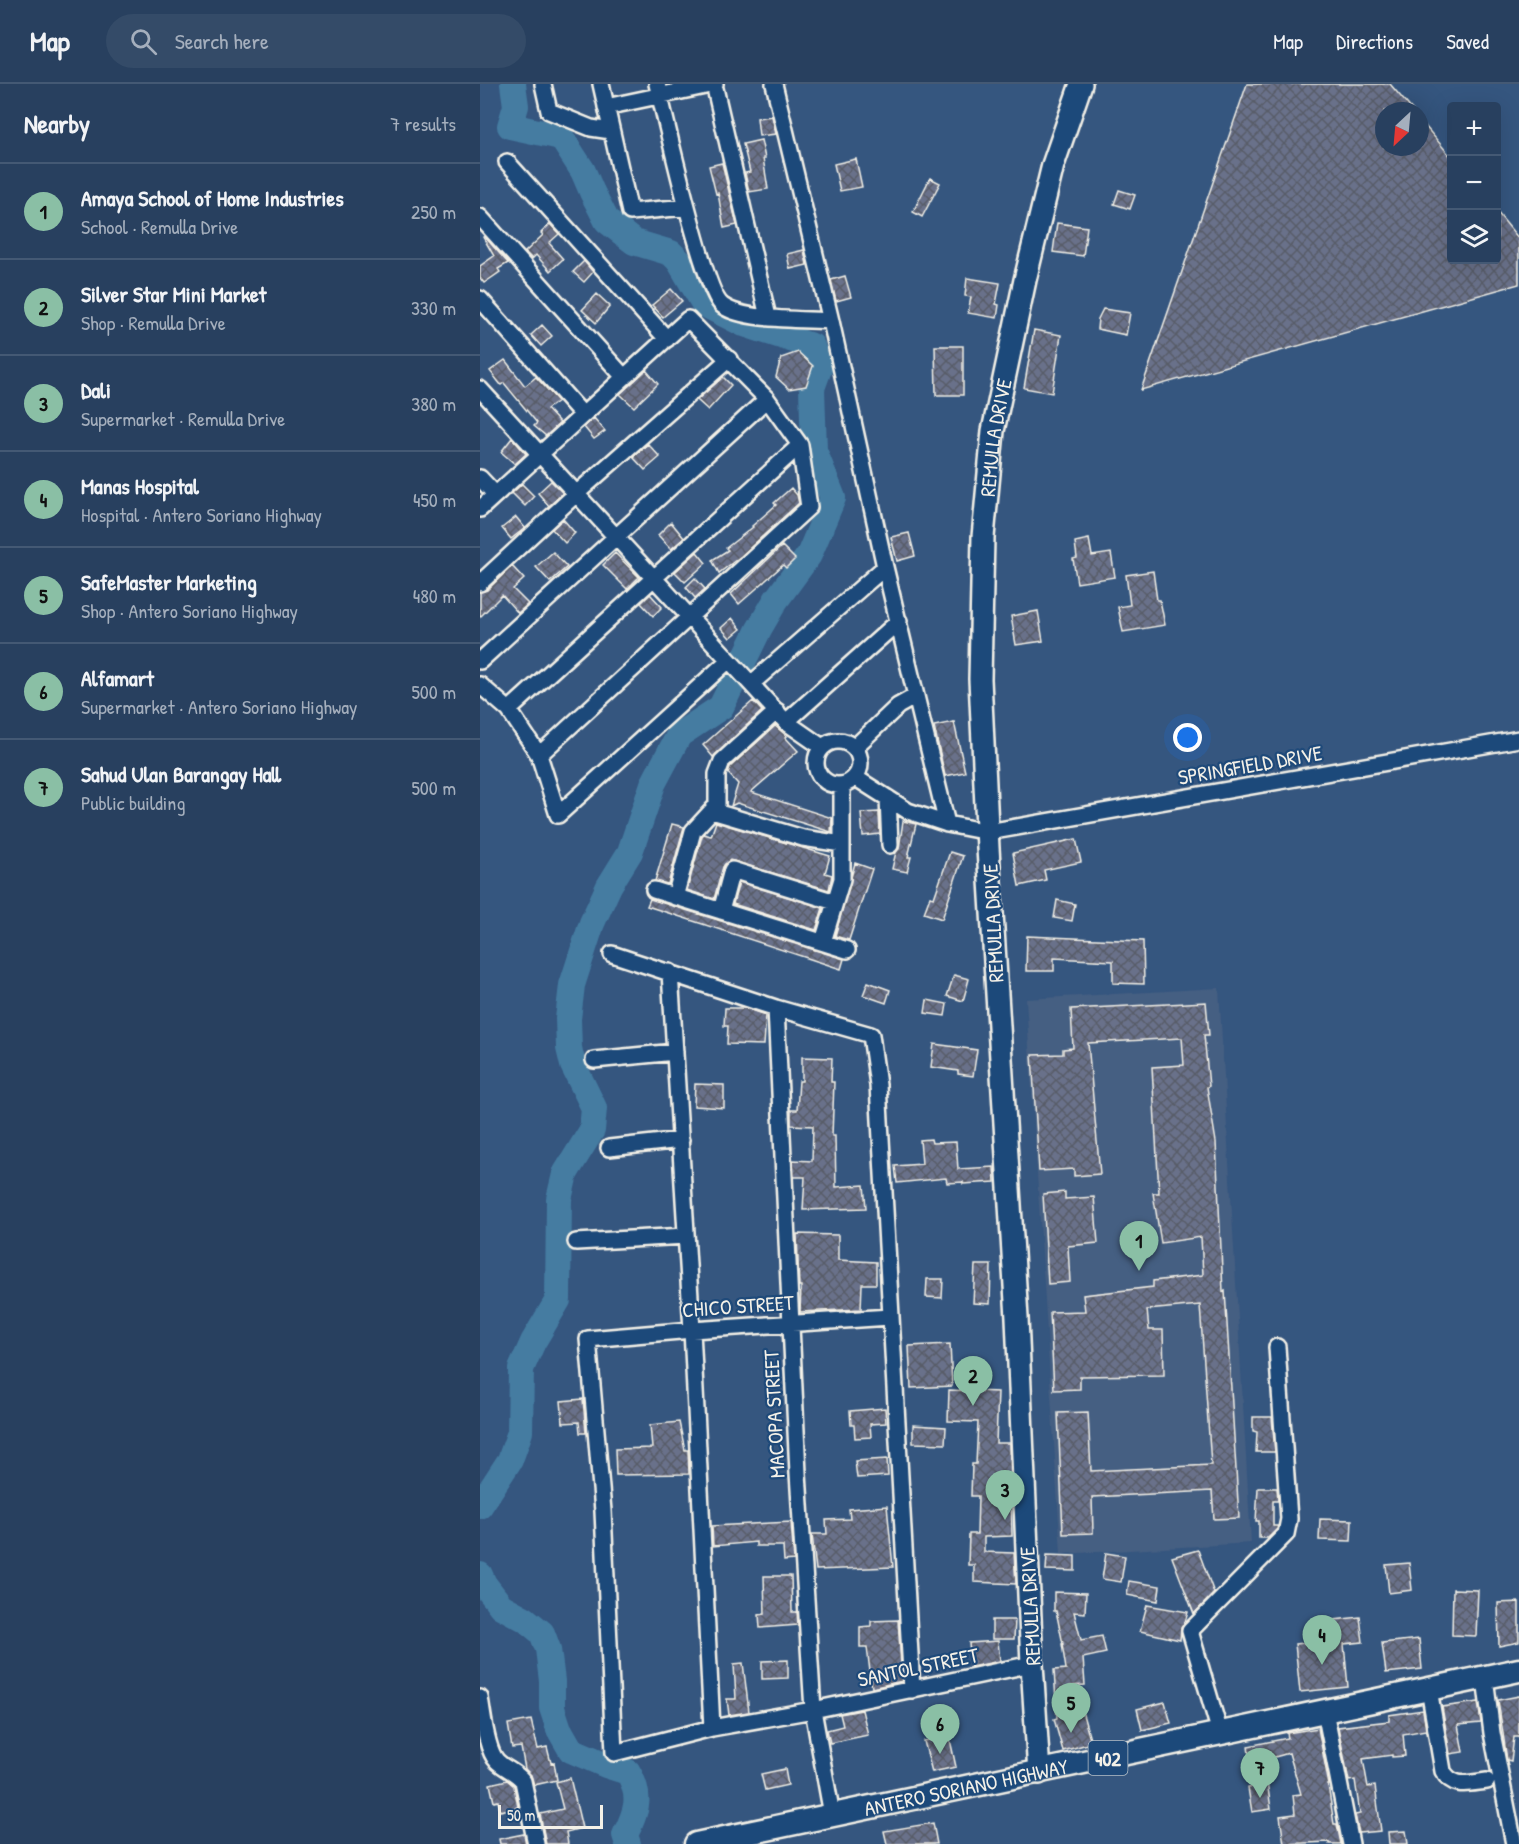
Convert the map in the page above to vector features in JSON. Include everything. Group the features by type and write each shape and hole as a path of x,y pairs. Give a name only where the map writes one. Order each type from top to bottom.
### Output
{"main road":[{"name":"REMULLA DRIVE","path":"1039,1773 1017,1318 980,679 983,537 993,431 1025,280 1053,165 1082,84"},
{"name":"ANTERO SORIANO HIGHWAY","path":"696,1844 1519,1670"}],"street":[{"path":"543,84 549,111 591,128 611,131"},
{"path":"601,84 630,212 687,207"},
{"path":"606,107 659,90 714,84 768,316"},
{"path":"774,84 831,321 885,567 947,824"},
{"path":"659,90 687,207 711,291 721,305 746,315 831,321"},
{"path":"507,162 666,339"},
{"path":"480,217 624,377"},
{"path":"480,299 583,415"},
{"path":"480,509 688,320 767,399 800,445 809,507 539,755"},
{"path":"480,583 576,494 729,359"},
{"path":"480,389 781,716 822,747"},
{"path":"480,661 767,399"},
{"path":"509,710 800,445"},
{"path":"480,478 495,494"},
{"path":"480,685 509,710 539,755 558,815 740,671 885,567"},
{"path":"675,897 693,831 717,805 717,774 722,761 899,621"},
{"path":"855,747 898,706 916,696"},
{"name":"SPRINGFIELD DRIVE","path":"988,832 1519,740"},
{"path":"842,741 855,747 861,766 856,778 842,785 828,783 818,774 816,760 822,747 828,743 842,741"},
{"path":"856,778 908,811 947,824 988,832"},
{"path":"823,942 842,879 842,785"},
{"path":"888,798 890,845"},
{"path":"712,811 803,838 842,844"},
{"path":"721,911 732,870 835,902"},
{"path":"654,890 847,950"},
{"path":"612,954 776,1008 871,1035 878,1084 912,1689"},
{"path":"670,972 687,1236 712,1728"},
{"name":"MACOPA STREET","path":"776,1008 790,1324 813,1710 832,1815"},
{"path":"594,1060 675,1052"},
{"path":"609,1148 681,1140"},
{"path":"576,1242 687,1236"},
{"name":"CHICO STREET","path":"588,1339 890,1317"},
{"name":"SANTOL STREET","path":"588,1339 603,1511 614,1753 712,1728 813,1710 1032,1664"},
{"path":"1220,1733 1190,1631 1286,1534 1289,1519 1277,1347"},
{"path":"1485,1678 1492,1733 1514,1844"},
{"path":"1429,1689 1443,1771 1447,1779 1457,1784 1487,1781"},
{"path":"480,1698 491,1753 523,1781 536,1844"},
{"path":"1325,1711 1351,1844"}],"shaded area":[{"path":"1219,988 1251,1543 1061,1554 1026,999"}],"building":[{"path":"1247,84 1390,84 1405,102 1375,102 1375,156 1429,156 1429,131 1447,152 1447,264 1501,264 1501,217 1519,239 1519,284 1141,390"},
{"path":"772,116 776,134 759,136 757,118"},
{"path":"761,140 768,189 749,192 745,173 750,172 743,144"},
{"path":"856,159 862,187 840,191 834,164"},
{"path":"722,163 737,225 724,228 718,193 716,194 709,166"},
{"path":"930,178 940,183 922,217 913,212"},
{"path":"1119,190 1135,195 1130,209 1114,204"},
{"path":"1057,223 1087,227 1083,256 1053,252"},
{"path":"550,224 559,234 549,243 563,259 550,271 536,255 532,259 525,252 543,235 541,233"},
{"path":"484,236 508,263 484,283 480,278 480,266 494,256"},
{"path":"804,250 807,265 790,269 787,254"},
{"path":"584,261 593,272 584,282 573,272"},
{"path":"845,276 851,297 836,301 831,280"},
{"path":"967,278 1000,283 996,304 999,305 997,318 968,313 971,297 965,296"},
{"path":"671,289 682,301 663,317 652,305"},
{"path":"597,294 610,306 596,323 582,310"},
{"path":"1103,309 1130,313 1126,335 1097,329 1098,319"},
{"path":"542,325 552,336 541,346 531,335"},
{"path":"1034,330 1061,335 1052,393 1024,388"},
{"path":"935,346 963,346 963,395 936,395"},
{"path":"798,352 813,366 806,386 789,389 776,377 781,358"},
{"path":"505,360 525,386 536,377 558,401 547,409 560,423 546,436 534,426 537,423 504,383 501,385 490,371"},
{"path":"646,370 658,384 634,407 620,394"},
{"path":"723,377 731,385 708,410 697,400"},
{"path":"594,418 605,431 594,439 584,427"},
{"path":"512,438 526,454 515,464 501,452"},
{"path":"648,444 660,457 645,470 633,457"},
{"path":"551,481 563,493 549,506 538,493"},
{"path":"522,484 534,496 525,506 512,493"},
{"path":"791,488 797,495 799,503 719,573 712,560 728,550 726,548 753,527"},
{"path":"516,517 525,528 511,539 502,528"},
{"path":"563,519 575,533 565,543 552,529"},
{"path":"671,522 684,538 671,549 658,535"},
{"path":"909,533 915,556 897,561 891,537"},
{"path":"1089,539 1092,556 1111,553 1115,577 1077,583 1073,559 1077,558 1075,542"},
{"path":"782,546 795,559 786,568 783,565 739,604 731,594"},
{"path":"553,552 567,567 550,582 536,567"},
{"path":"697,552 706,563 685,582 675,572"},
{"path":"615,553 639,577 627,589 603,565"},
{"path":"512,566 524,579 513,589 528,604 518,613 502,595 480,617 480,592 487,590"},
{"path":"1153,571 1157,600 1160,600 1165,625 1123,632 1118,607 1130,605 1126,575"},
{"path":"695,578 705,589 695,598 686,587"},
{"path":"650,594 662,607 653,616 641,603"},
{"path":"1038,611 1043,641 1016,645 1011,616"},
{"path":"732,618 741,629 730,638 721,628"},
{"path":"753,701 762,711 713,757 703,745"},
{"path":"954,722 965,772 945,776 934,726"},
{"path":"775,726 787,736 785,737 798,751 751,792 832,818 831,832 737,803 731,806 738,784 728,773 730,767"},
{"path":"879,812 880,834 863,836 861,813"},
{"path":"903,821 916,824 907,872 892,869 896,852 899,849"},
{"path":"716,822 830,856 825,873 832,875 829,890 730,860 723,867 714,899 687,890 702,836 704,834 711,836"},
{"path":"672,824 684,827 668,884 655,881"},
{"path":"1076,839 1081,862 1044,870 1046,880 1019,886 1013,853"},
{"path":"950,852 963,856 942,919 924,913 930,897 934,898"},
{"path":"855,863 872,869 849,940 835,936"},
{"path":"739,882 823,908 816,930 733,904"},
{"path":"650,899 844,959 841,969 647,906"},
{"path":"1057,900 1075,904 1072,921 1054,918"},
{"path":"1027,936 1143,941 1144,984 1113,983 1113,961 1054,958 1054,971 1026,971"},
{"path":"954,975 969,979 963,1001 947,996"},
{"path":"868,982 890,990 886,1003 863,995"},
{"path":"927,1000 947,1004 945,1016 925,1013"},
{"path":"1206,1002 1209,1035 1204,1035 1209,1086 1207,1087 1216,1142 1223,1292 1225,1291 1239,1518 1214,1519 1212,1491 1092,1497 1093,1533 1063,1534 1058,1413 1088,1412 1091,1471 1211,1465 1200,1305 1147,1310 1149,1330 1163,1330 1164,1375 1080,1376 1080,1389 1054,1390 1050,1312 1085,1311 1083,1295 1153,1287 1153,1281 1203,1275 1201,1237 1161,1243 1153,1193 1159,1193 1152,1067 1184,1065 1182,1038 1088,1043 1100,1174 1074,1176 1074,1169 1039,1171 1032,1055 1063,1054 1063,1049 1073,1048 1071,1009"},
{"path":"725,1008 746,1008 766,1015 764,1045 727,1044 728,1026 724,1026"},
{"path":"934,1044 977,1050 973,1076 931,1067"},
{"path":"802,1057 832,1058 831,1082 834,1082 832,1136 835,1136 836,1187 864,1185 866,1208 803,1210 805,1177 794,1177 793,1160 812,1161 813,1126 791,1125 791,1110 797,1110 799,1081 802,1081"},
{"path":"695,1084 724,1085 724,1108 694,1106"},
{"path":"931,1139 932,1143 956,1142 958,1169 994,1167 995,1182 947,1183 946,1178 897,1183 895,1166 922,1164 920,1140"},
{"path":"1065,1192 1065,1199 1094,1197 1098,1243 1068,1246 1070,1282 1048,1284 1043,1194"},
{"path":"797,1234 838,1235 838,1260 876,1262 876,1284 862,1284 861,1309 800,1312 801,1286 799,1286"},
{"path":"975,1265 991,1265 990,1304 973,1303"},
{"path":"927,1279 943,1279 942,1298 926,1297"},
{"path":"950,1344 952,1386 911,1388 909,1346"},
{"path":"949,1390 998,1392 996,1443 1010,1443 1012,1536 984,1537 984,1552 1014,1553 1016,1584 974,1582 974,1565 968,1565 969,1534 977,1534 978,1496 971,1496 972,1464 976,1464 978,1422 948,1421"},
{"path":"583,1399 586,1433 580,1433 579,1422 563,1423 561,1401"},
{"path":"885,1408 886,1423 870,1424 871,1437 855,1438 850,1411"},
{"path":"1253,1417 1272,1417 1275,1452 1256,1452 1257,1432 1253,1431"},
{"path":"679,1422 685,1450 688,1450 689,1474 616,1475 615,1449 652,1448 650,1425"},
{"path":"913,1425 946,1427 945,1444 913,1443"},
{"path":"887,1459 888,1476 857,1478 855,1461"},
{"path":"1258,1488 1277,1488 1278,1501 1273,1501 1273,1526 1278,1526 1268,1538 1259,1538 1259,1521 1256,1521"},
{"path":"887,1506 893,1567 816,1570 812,1534 827,1534 826,1520 850,1519 849,1509"},
{"path":"1320,1519 1352,1520 1351,1541 1319,1540"},
{"path":"791,1522 794,1560 784,1561 783,1546 756,1546 756,1542 713,1546 712,1526"},
{"path":"1198,1550 1214,1593 1194,1614 1172,1557"},
{"path":"1106,1553 1125,1556 1121,1582 1102,1579"},
{"path":"1047,1555 1075,1556 1075,1571 1046,1570"},
{"path":"1409,1563 1412,1590 1389,1593 1386,1565"},
{"path":"764,1576 791,1576 792,1612 797,1612 798,1625 760,1628 759,1615 765,1614"},
{"path":"1129,1581 1160,1586 1158,1601 1127,1595"},
{"path":"1453,1589 1478,1590 1476,1636 1452,1635"},
{"path":"1054,1592 1086,1593 1085,1613 1074,1612 1081,1640 1102,1636 1106,1653 1083,1658 1085,1685 1070,1686 1073,1713 1082,1711 1091,1743 1063,1751 1054,1719 1057,1718 1054,1670 1066,1669 1063,1644 1056,1611 1054,1611"},
{"path":"1519,1602 1519,1642 1499,1646 1498,1603"},
{"path":"1147,1605 1188,1612 1181,1628 1180,1640 1140,1631"},
{"path":"1360,1617 1363,1642 1344,1644 1348,1687 1300,1692 1295,1644 1336,1640 1334,1620"},
{"path":"898,1620 902,1681 872,1688 867,1647 860,1647 860,1627 871,1626 871,1621"},
{"path":"992,1620 1015,1620 1014,1639 992,1639"},
{"path":"1419,1639 1422,1669 1386,1673 1382,1643"},
{"path":"998,1641 1000,1661 971,1667 969,1643"},
{"path":"788,1660 788,1678 762,1679 762,1661"},
{"path":"743,1663 749,1712 729,1715 727,1699 736,1699 734,1664"},
{"path":"1519,1696 1519,1737 1514,1737 1511,1761 1507,1760 1498,1700"},
{"path":"1165,1702 1171,1723 1142,1730 1137,1709"},
{"path":"1478,1702 1481,1723 1458,1725 1463,1752 1450,1754 1442,1707"},
{"path":"862,1710 868,1735 830,1743 827,1730 843,1726 840,1714"},
{"path":"1423,1710 1426,1730 1403,1734 1405,1756 1392,1757 1392,1755 1363,1759 1368,1787 1375,1786 1381,1831 1359,1833 1355,1815 1360,1814 1355,1780 1349,1781 1338,1727 1389,1721 1389,1715"},
{"path":"531,1720 538,1749 547,1747 551,1763 554,1762 557,1780 534,1785 531,1775 525,1769 521,1747 512,1748 508,1724"},
{"path":"1318,1728 1334,1824 1337,1824 1341,1844 1329,1844 1329,1842 1284,1844 1280,1816 1295,1814 1293,1795 1301,1794 1289,1753 1264,1760 1271,1809 1252,1812 1248,1788 1253,1787 1248,1746 1288,1738 1287,1733"},
{"path":"949,1735 956,1767 932,1772 924,1741"},
{"path":"785,1769 788,1785 765,1790 761,1774"},
{"path":"570,1778 582,1828 566,1832 568,1844 546,1844 540,1814 563,1809 556,1782"},
{"path":"507,1780 514,1786 518,1807 500,1811 498,1801 494,1802 490,1784"},
{"path":"933,1823 937,1844 887,1844 884,1831"},
{"path":"1406,1831 1408,1844 1389,1844 1388,1832"},
{"path":"524,1834 526,1844 500,1844 499,1839"}],"waterway":[{"path":"480,1506 510,1460 520,1432 521,1369 533,1342 558,1300 559,1199 565,1174 592,1130 594,1108 573,1065 569,1048 568,1019 572,985 592,923 609,886 630,852 653,784 679,735 721,707 759,629 776,600 809,555 833,498 814,450 812,388 819,369 812,346 744,324 704,304 679,261 671,253 634,242 607,221 583,171 561,137 510,126 516,106 513,84"},
{"path":"480,1575 501,1606 525,1619 542,1633 548,1649 552,1681 552,1708 559,1729 571,1750 628,1772 636,1796 635,1811 625,1835 628,1844"}],"place":[{"name":"Amaya School of Home Industries","path":"1139,1271"},
{"name":"Silver Star Mini Market","path":"973,1406"},
{"name":"Dali","path":"1005,1520"},
{"name":"Manas Hospital","path":"1322,1665"},
{"name":"SafeMaster Marketing","path":"1071,1733"},
{"name":"Alfamart","path":"940,1754"},
{"name":"Sahud Ulan Barangay Hall","path":"1260,1798"}]}
